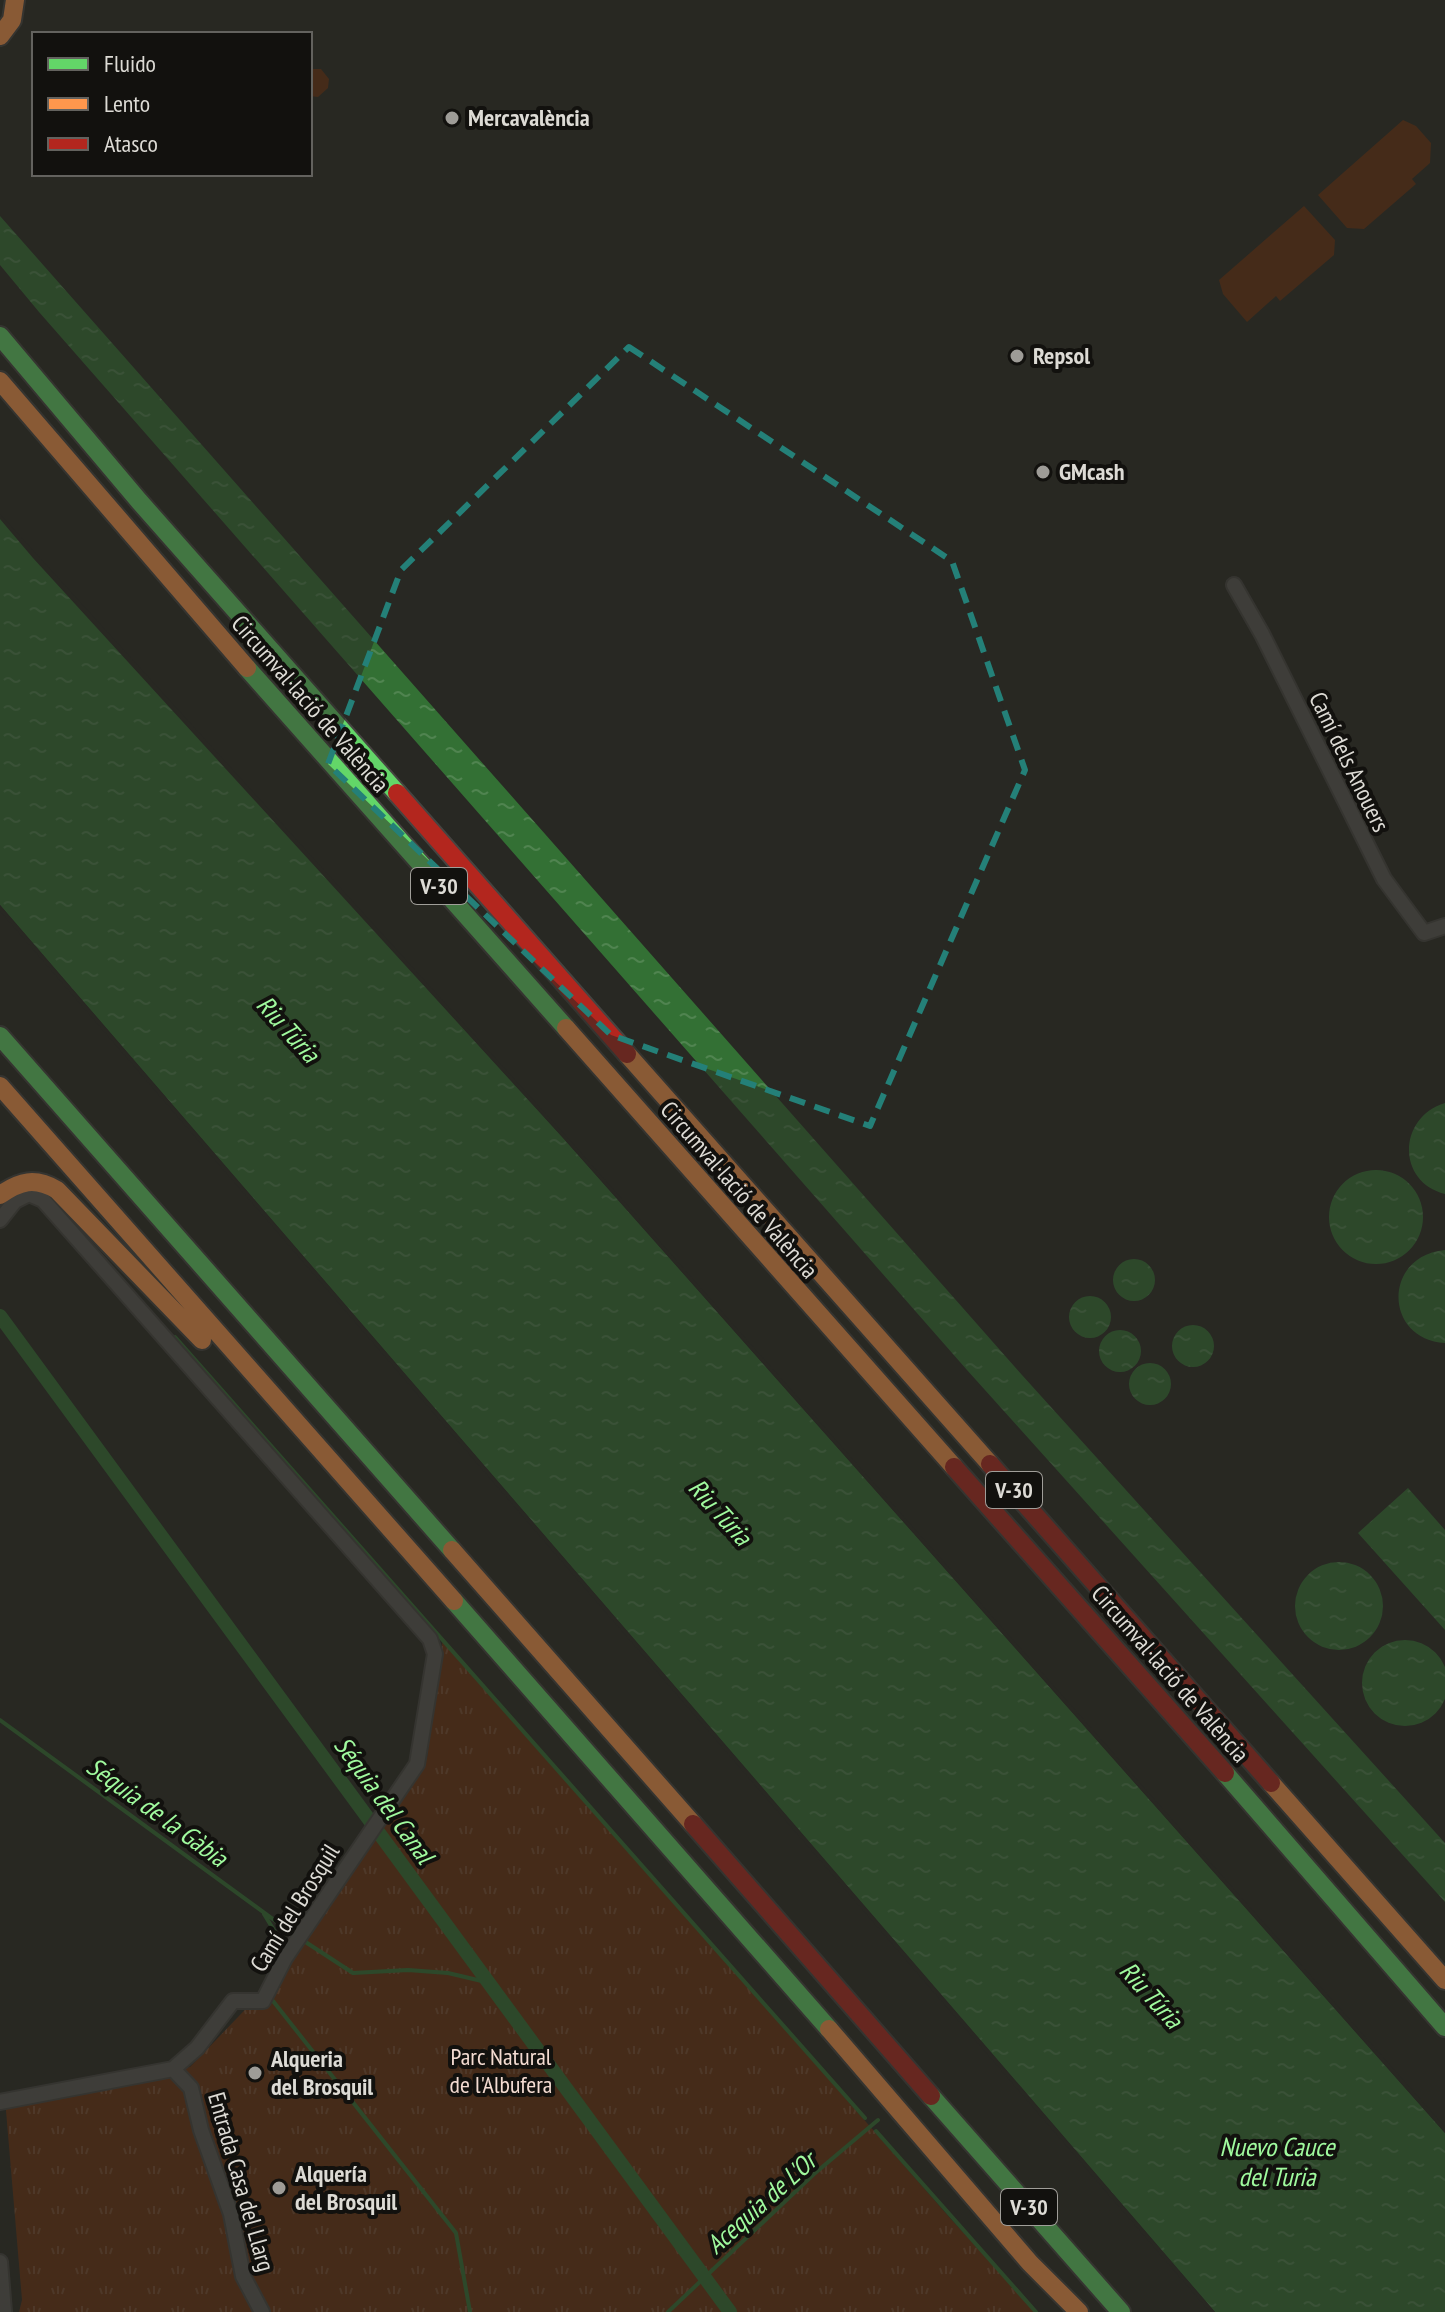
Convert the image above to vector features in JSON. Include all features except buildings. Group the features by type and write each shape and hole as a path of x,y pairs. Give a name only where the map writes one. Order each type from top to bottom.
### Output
{"main road":[{"path":"0,36 15,5 32,0"},
{"name":"Circumval·lació de València","path":"0,336 139,501 1445,1980"},
{"name":"Circumval·lació de València","path":"0,381 259,682 845,1347 883,1385 1425,2000 1445,2027"},
{"path":"581,1003 594,1029 716,1168 863,1353 883,1385"},
{"name":"V-30","path":"0,1036 1121,2312"},
{"path":"0,1076 109,1208"},
{"name":"V-30","path":"0,1086 919,2131 1030,2263 1079,2312"},
{"path":"0,1113 500,1670 624,1795"},
{"path":"0,1195 32,1179 57,1190 233,1372"},
{"path":"1425,2000 1445,2015"},
{"path":"1030,2263 1064,2312"}],"street":[{"name":"Camí dels Anouers","path":"1234,585 1262,634 1384,879 1424,933 1445,926"},
{"name":"Camí del Brosquil","path":"0,1220 15,1201 29,1194 43,1200 430,1639 435,1654 421,1753 285,1958 267,1997 258,2002 233,2001 197,2048 173,2069"},
{"path":"0,2102 173,2069"},
{"name":"Entrada Casa del Llarg","path":"173,2069 191,2088 201,2130 231,2214 243,2276 262,2312"},
{"path":"0,2262 4,2312"}],"highlighted area":[{"path":"629,347 952,561 1025,770 870,1126 611,1035 328,764 401,570"}],"green space":[{"path":"312,69 321,69 329,79 328,88 318,97 312,96"},
{"path":"1403,120 1416,126 1431,143 1430,163 1412,179 1416,184 1364,229 1347,228 1318,195"},
{"path":"1304,206 1335,240 1334,255 1280,301 1276,296 1247,322 1223,294 1219,280"},
{"name":"Parc Natural de l'Albufera","path":"443,1638 950,2218 1036,2312 19,2312 22,2300 5,2099 190,2067 264,1990 427,1758"}],"water":[{"path":"0,216 1022,1375 1445,1843 1445,1902 967,1370 39,312 0,265"},
{"name":"Nuevo Cauce del Turia","path":"0,518 564,1139 1445,2133 1445,2312 1215,2312 0,905"},
{"path":"1445,1103 1445,1194 1429,1187 1418,1177 1411,1164 1409,1149 1418,1121 1429,1110"},
{"path":"1376,1170 1394,1174 1409,1184 1419,1199 1423,1217 1419,1235 1409,1250 1394,1260 1376,1264 1358,1260 1343,1250 1333,1235 1329,1217 1333,1199 1343,1184 1358,1174"},
{"path":"1445,1250 1445,1343 1425,1338 1410,1328 1398,1298 1401,1281 1410,1267 1424,1256"},
{"path":"1134,1259 1149,1265 1155,1280 1149,1295 1134,1301 1119,1295 1113,1280 1119,1265"},
{"path":"1090,1296 1105,1302 1111,1317 1105,1332 1090,1338 1075,1332 1069,1317 1075,1302"},
{"path":"1193,1325 1208,1331 1214,1346 1208,1361 1193,1367 1178,1361 1172,1346 1178,1331"},
{"path":"1120,1330 1135,1336 1141,1351 1135,1366 1120,1372 1105,1366 1099,1351 1105,1336"},
{"path":"1150,1363 1165,1369 1171,1384 1165,1399 1150,1405 1135,1399 1129,1384 1135,1369"},
{"path":"1408,1488 1445,1530 1445,1630 1358,1533"},
{"path":"1339,1562 1356,1566 1370,1575 1379,1589 1383,1606 1379,1623 1370,1637 1356,1646 1339,1650 1322,1646 1308,1637 1299,1623 1295,1606 1299,1589 1308,1575 1322,1566"},
{"path":"1405,1640 1422,1643 1436,1652 1445,1666 1445,1700 1436,1714 1422,1723 1405,1726 1388,1723 1374,1714 1365,1700 1362,1683 1365,1666 1374,1652 1388,1643"}],"pier":[{"path":"0,514 567,1137 1445,2127 1445,2133 564,1139 33,558 0,519"},
{"path":"0,905 1215,2312 1210,2312 0,911"}],"waterway":[{"name":"Séquia del Canal","path":"0,1316 730,2312"},
{"path":"175,1337 865,2118"},
{"name":"Séquia de la Gàbia","path":"0,1720 292,1933"},
{"path":"264,1914 283,1945"},
{"name":"Séquia de la Gàbia","path":"304,1941 353,1973 408,1970 448,1973 486,1982"},
{"path":"273,2001 456,2233 470,2312"},
{"name":"Acequia de L'Or","path":"668,2312 814,2174 878,2120"},
{"path":"876,2131 1036,2312"}],"traffic: fast":[{"path":"0,336 139,501 397,793"},
{"path":"247,668 566,1028"},
{"path":"0,1036 452,1550"},
{"path":"454,1601 829,2029"},
{"path":"1225,1773 1445,2027"},
{"path":"931,2096 1121,2312"}],"traffic: slow":[{"path":"0,36 12,20 15,0"},
{"path":"0,381 247,668"},
{"path":"566,1028 954,1467"},
{"path":"627,1054 990,1464"},
{"path":"0,1086 454,1601"},
{"path":"0,1195 28,1182 42,1183 57,1190 202,1340"},
{"path":"452,1550 693,1824"},
{"path":"1271,1783 1445,1980"},
{"path":"829,2029 1030,2263 1079,2312"}],"traffic: jam":[{"path":"397,793 627,1054"},
{"path":"990,1464 1271,1783"},
{"path":"954,1467 1225,1773"},
{"path":"693,1824 931,2096"}],"place":[{"name":"Mercavalència","path":"452,118"},
{"name":"Repsol","path":"1017,356"},
{"name":"GMcash","path":"1043,472"},
{"name":"Alqueria del Brosquil","path":"255,2073"},
{"name":"Alquería del Brosquil","path":"279,2188"}],"water label":[{"name":"Riu Túria","path":"288,1029"},
{"name":"Riu Túria","path":"720,1512"},
{"name":"Riu Túria","path":"1151,1995"}]}
